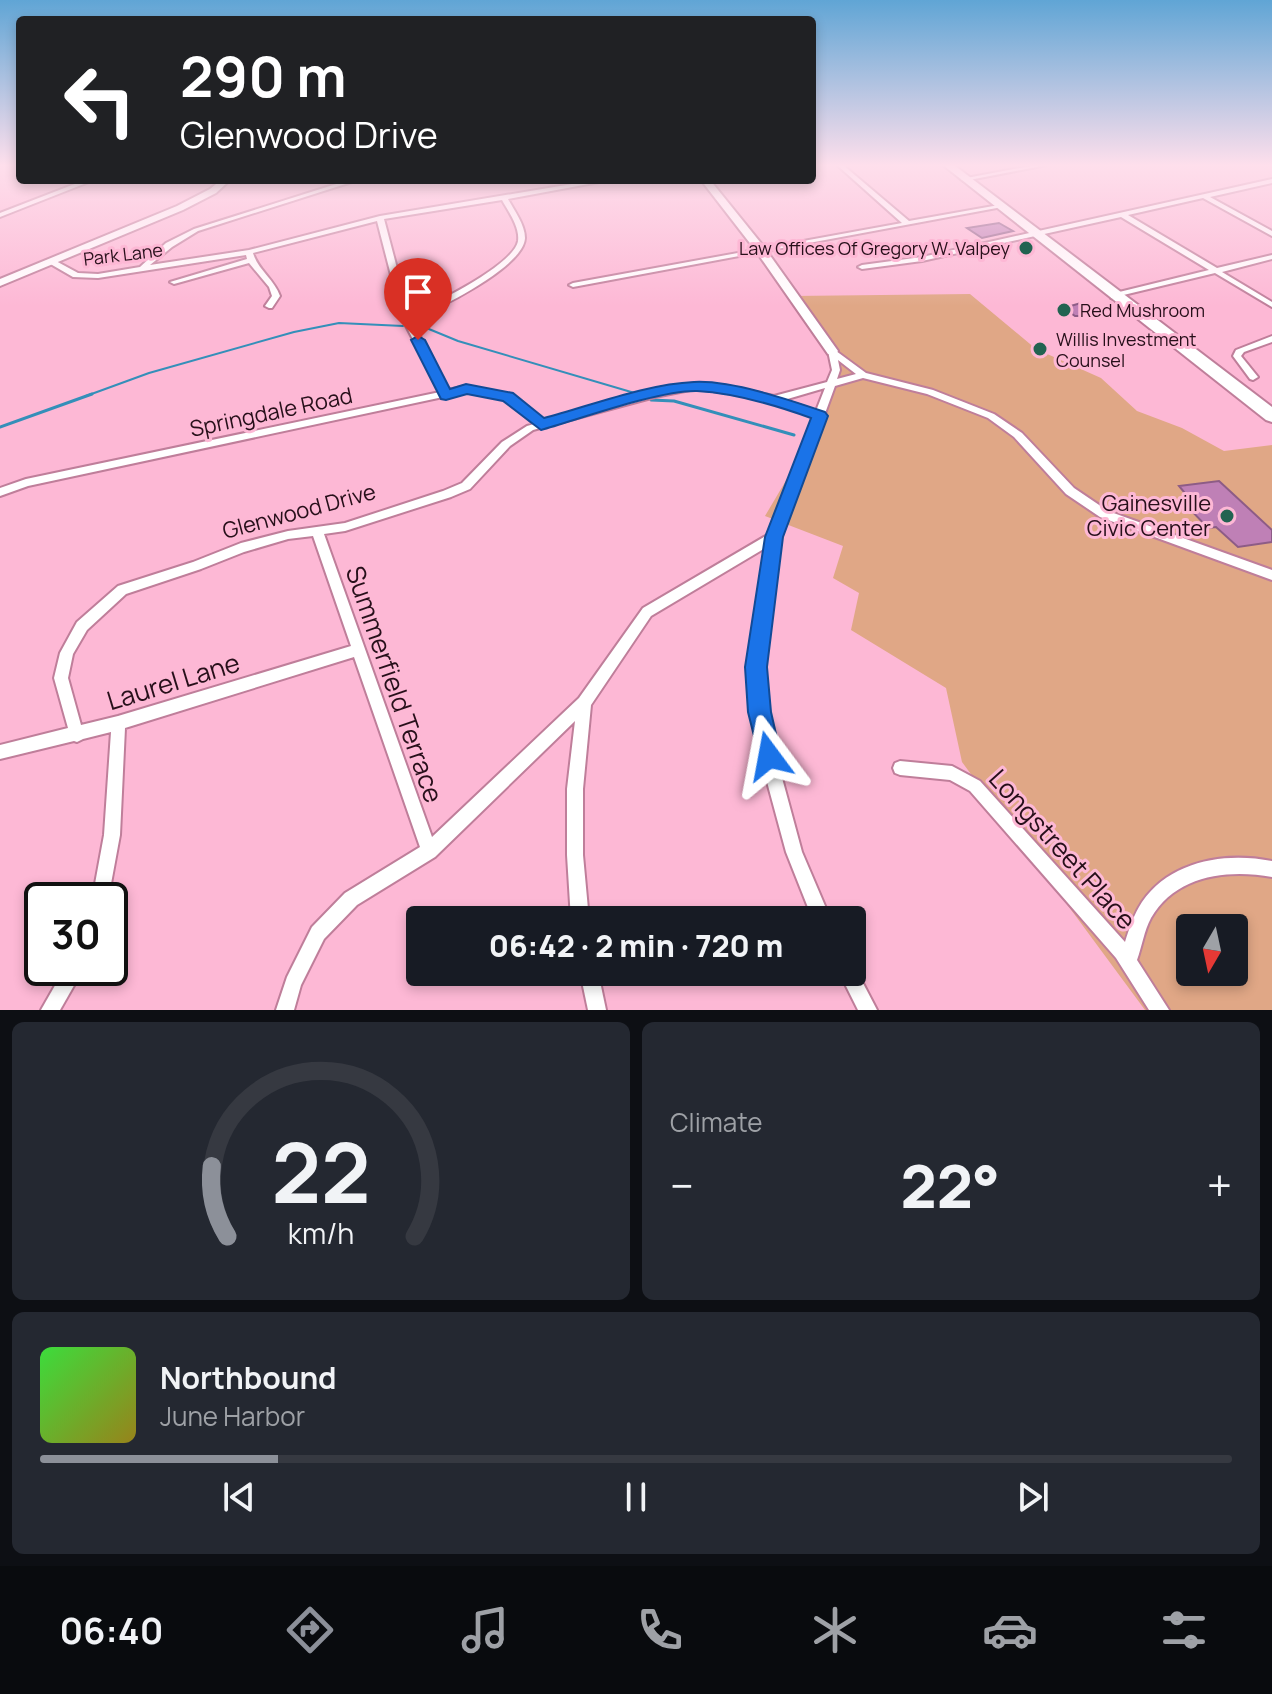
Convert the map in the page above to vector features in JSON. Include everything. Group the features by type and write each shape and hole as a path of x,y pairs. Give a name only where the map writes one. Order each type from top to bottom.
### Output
{"highway":[{"path":"1005,212 1272,416"}],"main road":[{"path":"0,283 167,212"},
{"path":"731,212 832,351"}],"street":[{"path":"143,268 169,245 196,230 253,212"},
{"path":"174,282 380,218 415,212"},
{"path":"406,318 451,301 479,283 514,252 521,243 521,234 511,212"},
{"path":"894,212 907,223"},
{"path":"573,285 969,212"},
{"path":"862,267 922,259 1131,212"},
{"path":"1233,212 1272,234"},
{"path":"1122,214 1218,269 1272,305"},
{"path":"380,218 406,318 446,395"},
{"path":"250,256 273,287 276,296 269,306"},
{"name":"Park Lane","path":"51,262 85,277 250,256"},
{"path":"1114,296 1272,257"},
{"path":"1253,377 1237,356 1240,350 1272,339"},
{"path":"816,906 794,852 759,712 756,667 774,537 836,370 832,351"},
{"name":"Glenwood Drive","path":"832,351 863,375 930,392 991,416 1018,435 1070,491 1104,514 1272,575"},
{"name":"Glenwood Drive","path":"773,399 863,375"},
{"name":"Glenwood Drive","path":"77,735 61,678 67,653 82,626 102,604 122,590 241,548 345,527 466,486 506,444 541,424 654,394 695,386 773,399 820,416"},
{"name":"Springdale Road","path":"0,492 26,483 466,389 508,397 541,424"},
{"name":"Summerfield Terrace","path":"317,532 429,851"},
{"path":"285,1010 293,983 318,933 351,899 429,851 584,703 647,612 774,537"},
{"name":"Laurel Lane","path":"0,752 77,735 357,650"},
{"path":"579,906 575,789 584,703"},
{"path":"104,882 117,766 118,723"},
{"name":"Longstreet Place","path":"900,768 952,773 975,786 1128,961 1160,1010"},
{"path":"1128,961 1146,910 1162,888 1184,877 1228,865 1272,869"},
{"path":"50,1010 64,986"},
{"path":"592,986 597,1010"},
{"path":"855,986 868,1010"}],"shaded area":[{"path":"970,294 1036,349 1101,378 1137,411 1182,428 1224,451 1272,445 1272,1010 1145,1010 962,762 946,688 851,630 859,593 833,578 843,546 765,516 791,472 841,371 792,296"}],"building":[{"path":"999,223 1013,231 982,238 967,228"},
{"path":"1084,302 1103,316 1075,316 1064,308"},
{"name":"Gainesville Civic Center","path":"1219,481 1272,530 1272,542 1238,547 1216,527 1208,528 1186,505 1194,504 1179,486"}],"waterway":[{"path":"86,396 149,373 294,332 339,323 403,326"},
{"path":"424,327 458,341 638,394"},
{"path":"0,427 92,394"},
{"path":"651,400 674,401 794,435"}],"place":[{"name":"Law Offices Of Gregory W. Valpey","path":"1026,248"},
{"name":"Red Mushroom","path":"1064,310"},
{"name":"Willis Investment Counsel","path":"1040,349"},
{"name":"Gainesville Civic Center","path":"1227,516"}],"route":[{"path":"418,340 446,395 466,389 489,391 508,397 541,424 695,386 773,399 820,416 774,537 756,667 759,712 769,756"}]}
